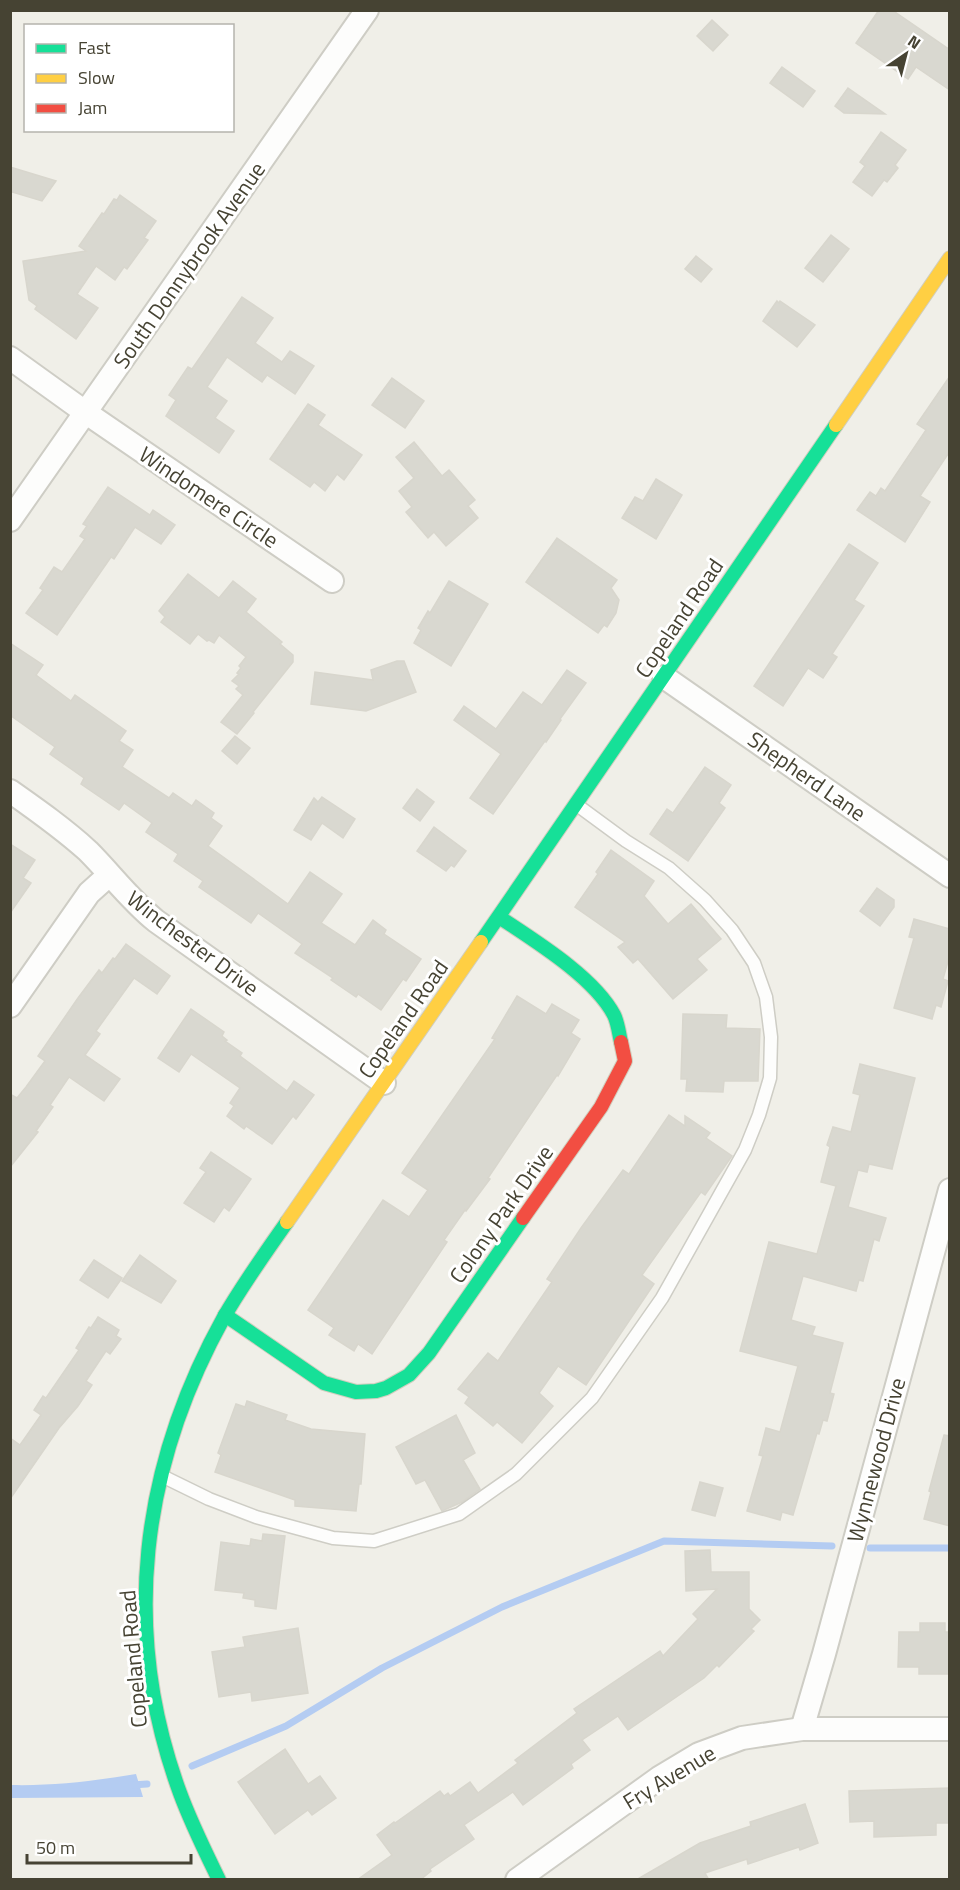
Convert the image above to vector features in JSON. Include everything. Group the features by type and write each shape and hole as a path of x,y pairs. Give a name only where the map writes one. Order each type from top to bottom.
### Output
{"street":[{"name":"South Donnybrook Avenue","path":"10,520 367,10"},
{"name":"Copeland Road","path":"219,1880 194,1831 168,1760 155,1707 147,1632 146,1599 150,1530 171,1437 191,1383 225,1315 253,1271 499,917 950,258"},
{"name":"Windomere Circle","path":"10,358 332,581"},
{"name":"Shepherd Lane","path":"664,677 950,876"},
{"name":"Winchester Drive","path":"10,792 52,821 88,851 136,905 156,921 384,1083"},
{"path":"10,1006 89,893 109,875"},
{"name":"Colony Park Drive","path":"225,1315 324,1383 339,1390 354,1393 381,1390 407,1376 429,1353 601,1107 625,1061 615,1016 593,987 554,954 499,917"},
{"name":"Wynnewood Drive","path":"802,1729 950,1190"},
{"name":"Fry Avenue","path":"517,1880 659,1778 699,1754 742,1738 802,1729 950,1729"}],"lane":[{"path":"161,1475 209,1499 256,1517 333,1538 375,1541 459,1514 516,1474 592,1398 662,1298 746,1150 759,1115 770,1078 771,1037 766,997 754,963 732,930 705,900 669,868 626,841 575,804"}],"water":[{"path":"136,1774 143,1797 11,1798 11,1785 43,1785"}],"building":[{"path":"879,10 892,10 950,50 950,90 916,67 908,79 856,43"},
{"path":"712,20 728,35 713,51 697,36"},
{"path":"782,67 815,91 803,107 770,83"},
{"path":"848,88 885,114 844,113 835,106"},
{"path":"881,132 906,150 895,165 898,168 887,182 884,180 872,196 853,182 865,166 860,162"},
{"path":"10,167 56,181 42,201 12,192"},
{"path":"120,195 156,221 144,238 148,240 127,269 124,267 115,280 96,266 77,294 98,308 76,339 35,309 37,306 29,300 23,261 86,251 79,246 102,213 104,214 114,199 117,200"},
{"path":"831,235 849,249 823,282 805,268"},
{"path":"696,256 712,269 701,282 685,269"},
{"path":"242,297 273,318 255,343 282,362 290,351 314,366 295,394 267,375 262,382 227,357 207,387 227,401 215,418 234,431 219,453 166,416 176,400 169,395 188,367 192,369"},
{"path":"777,301 815,325 797,347 763,321"},
{"path":"950,376 950,451 920,496 930,502 905,542 857,510 870,492 876,496 881,488 885,491 926,430 917,424"},
{"path":"392,378 424,401 405,428 372,405"},
{"path":"308,404 325,415 318,425 362,455 344,480 337,474 325,491 314,482 310,487 270,459"},
{"path":"414,442 442,476 449,470 475,500 468,506 478,518 446,546 434,532 428,538 406,512 412,507 399,491 414,478 396,457"},
{"path":"656,479 682,495 656,539 622,518 635,497 643,501"},
{"path":"108,487 150,515 153,510 175,525 161,544 135,527 114,559 111,557 57,635 26,613 43,590 40,588 54,567 62,572 85,539 80,536 87,526 83,524"},
{"path":"557,538 617,580 611,588 619,600 616,613 607,627 604,625 598,633 526,582"},
{"path":"849,544 878,563 854,600 864,606 832,654 837,657 823,678 808,668 783,706 754,686"},
{"path":"188,574 219,598 233,581 256,599 246,612 282,642 280,644 293,655 293,662 237,734 221,722 243,695 236,689 239,686 232,681 239,674 237,673 241,668 239,666 246,657 219,635 214,643 198,634 190,644 161,622 165,617 159,611"},
{"path":"449,581 488,604 451,666 414,643 421,630 418,628"},
{"path":"10,643 43,665 36,675 71,701 75,695 126,731 119,741 133,750 122,767 169,798 173,793 192,806 196,800 214,813 211,818 222,826 208,846 288,904 310,872 342,894 321,923 355,945 373,920 386,930 384,934 421,959 406,981 403,979 381,1010 358,994 356,997 331,980 333,978 295,953 302,944 258,913 251,923 199,887 203,881 174,861 178,854 146,832 152,823 124,803 119,810 81,784 84,778 50,754 55,747 10,715"},
{"path":"397,661 404,661 416,692 366,711 311,704 315,672 373,680 371,670"},
{"path":"567,670 586,683 493,814 470,798 501,754 454,720 464,706 496,729 523,692 542,705"},
{"path":"235,736 250,748 237,764 222,751"},
{"path":"705,767 731,785 719,803 725,808 688,861 650,834 667,809 673,813"},
{"path":"417,789 434,802 420,821 403,808"},
{"path":"322,797 355,819 343,838 322,823 311,840 294,830 314,798 318,802"},
{"path":"434,827 466,851 454,867 451,865 446,871 417,851"},
{"path":"10,844 35,860 23,878 31,883 10,913"},
{"path":"611,850 654,881 644,896 668,924 691,904 721,939 697,959 707,970 673,999 638,959 633,963 618,947 625,942 575,907 598,874 596,872"},
{"path":"877,888 894,900 894,907 880,926 860,911"},
{"path":"914,919 950,929 950,954 943,979 948,981 941,1007 936,1005 932,1019 894,1008 914,938 909,937"},
{"path":"126,944 170,976 157,994 134,978 96,1031 100,1034 85,1055 120,1079 104,1101 69,1077 50,1105 53,1107 36,1131 38,1132 10,1167 10,1094 17,1098 26,1087 45,1061 38,1056 78,998 99,970 102,973"},
{"path":"517,996 546,1014 552,1004 579,1020 571,1033 580,1039 558,1076 488,1178 490,1179 444,1240 447,1242 372,1354 358,1344 354,1351 329,1335 334,1328 308,1310 383,1200 409,1217 428,1190 402,1173 495,1039 492,1038"},
{"path":"191,1009 224,1032 222,1036 227,1040 225,1041 242,1053 240,1056 287,1091 294,1081 314,1095 296,1119 293,1116 272,1144 246,1126 244,1129 227,1116 234,1106 230,1103 240,1088 191,1054 179,1072 158,1058"},
{"path":"683,1014 727,1015 726,1028 760,1029 758,1081 724,1081 723,1092 686,1091 687,1079 681,1079"},
{"path":"860,1064 915,1078 892,1169 869,1164 867,1172 858,1170 848,1207 886,1218 879,1241 874,1239 863,1281 859,1280 856,1291 803,1276 791,1320 815,1327 812,1335 843,1343 830,1393 834,1394 827,1421 823,1420 819,1434 817,1433 793,1515 782,1512 780,1520 747,1511 763,1456 759,1455 766,1428 780,1432 798,1366 740,1351 769,1242 817,1254 836,1186 821,1182 830,1147 827,1145 833,1127 851,1132 860,1095 853,1093"},
{"path":"669,1115 685,1126 685,1116 710,1133 706,1138 732,1156 705,1195 701,1192 642,1275 654,1284 586,1385 558,1366 539,1393 553,1406 522,1443 497,1422 493,1426 465,1403 469,1397 458,1389 488,1353 498,1361 552,1282 547,1279 581,1228 623,1170 629,1174"},
{"path":"211,1152 251,1179 229,1211 224,1207 214,1222 184,1203 206,1172 200,1168"},
{"path":"140,1255 176,1281 161,1303 122,1281"},
{"path":"94,1260 122,1278 108,1298 80,1280"},
{"path":"98,1317 119,1330 116,1336 121,1339 110,1354 106,1351 86,1381 92,1385 10,1499 10,1438 20,1445 41,1415 34,1410 43,1396 46,1398 79,1350 76,1348 89,1327 91,1328"},
{"path":"247,1401 287,1415 285,1420 311,1429 365,1434 361,1484 359,1484 356,1511 295,1506 295,1500 215,1472 221,1455 218,1453 236,1404 245,1407"},
{"path":"456,1415 475,1453 463,1460 480,1489 462,1502 442,1511 425,1480 416,1484 396,1447"},
{"path":"944,1435 950,1436 950,1526 924,1519"},
{"path":"700,1482 723,1488 715,1516 692,1510"},
{"path":"263,1534 285,1536 276,1609 255,1606 255,1600 243,1598 244,1593 215,1590 221,1542 250,1546 251,1539 262,1541"},
{"path":"710,1550 711,1572 749,1572 749,1609 760,1620 751,1629 754,1631 719,1667 717,1665 704,1678 628,1730 618,1716 582,1740 590,1750 571,1764 573,1768 523,1805 513,1792 464,1825 474,1839 430,1869 431,1871 420,1880 357,1880 392,1855 377,1835 394,1822 440,1791 444,1796 448,1793 450,1796 470,1782 478,1793 518,1763 515,1760 577,1713 574,1709 660,1651 663,1656 698,1619 693,1614 717,1589 686,1591 685,1551"},
{"path":"920,1623 945,1623 945,1632 950,1632 950,1674 919,1674 919,1667 898,1667 899,1632 920,1632"},
{"path":"298,1628 308,1693 252,1701 251,1692 219,1697 212,1652 245,1647 243,1637"},
{"path":"285,1749 308,1784 320,1776 336,1798 312,1815 308,1810 275,1834 238,1782"},
{"path":"950,1788 950,1823 936,1823 936,1835 874,1837 874,1821 850,1822 849,1791"},
{"path":"805,1804 818,1843 748,1864 747,1859 705,1873 709,1880 636,1880 700,1843 751,1826 750,1822"}],"waterway":[{"path":"192,1766 286,1726 382,1668 502,1607 664,1541 832,1546"},
{"path":"870,1548 950,1548"},
{"path":"132,1785 147,1784"}],"traffic: fast":[{"path":"481,942 836,425"},
{"path":"499,917 563,961 593,987 614,1015 621,1042"},
{"path":"225,1315 324,1383 356,1392 386,1388 409,1375 429,1353 523,1218"},
{"path":"219,1880 184,1804 161,1732 150,1671 146,1610 148,1550 158,1491 174,1432 196,1374 231,1305 287,1222"}],"traffic: slow":[{"path":"836,425 950,258"},
{"path":"287,1222 481,942"}],"traffic: jam":[{"path":"523,1218 601,1107 625,1061 621,1042"}]}
